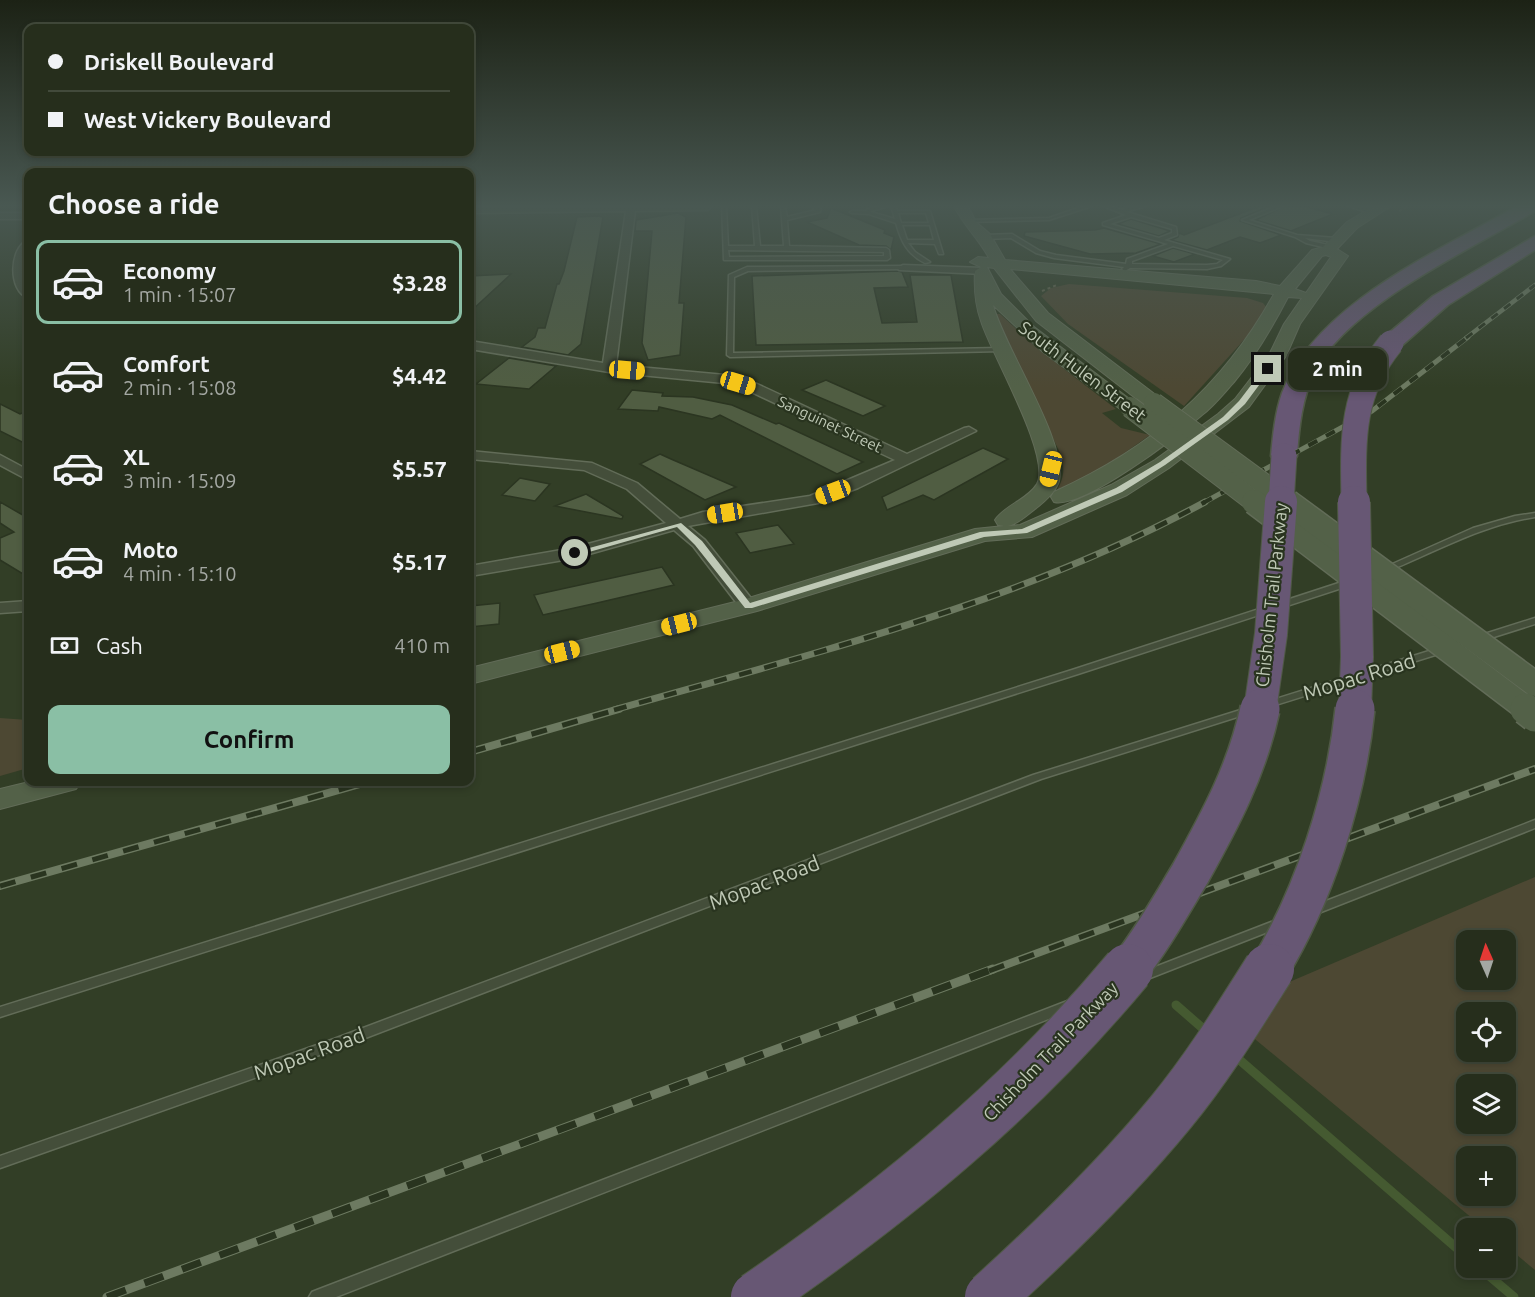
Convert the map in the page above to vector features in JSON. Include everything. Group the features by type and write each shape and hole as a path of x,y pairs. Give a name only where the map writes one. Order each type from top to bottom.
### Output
{"highway":[{"name":"Chisholm Trail Parkway","path":"756,1297 869,1216 990,1114 1050,1056 1101,1001 1129,968 1166,914 1217,826 1254,738 1275,598 1288,418 1294,393 1316,353 1317,310 1377,296 1427,267"},
{"path":"990,1297 1049,1243 1099,1192 1174,1107 1212,1059 1276,957 1313,873 1338,801 1350,747 1357,690 1353,444 1356,410 1373,367 1404,328 1438,302 1495,267"}],"main road":[{"path":"991,267 1068,277 1125,271 1210,283 1256,286 1317,310"},
{"path":"991,267 1281,296"},
{"path":"991,267 979,284 1001,350 1045,446 1051,469 1048,482 1006,520"},
{"name":"South Hulen Street","path":"991,267 1051,326 1535,684"},
{"name":"South Hulen Street","path":"991,267 991,291 1025,330 1130,407 1535,716"},
{"path":"1042,267 1068,277"},
{"path":"983,534 1006,520 1094,482 1135,456 1197,410 1213,395 1248,350 1281,296 1305,267"},
{"path":"474,675 748,606 983,534 1024,532 1119,490 1194,442 1242,403 1277,356 1317,310 1336,267"},
{"path":"1210,283 1276,277 1303,269"},
{"path":"0,799 50,786"}],"street":[{"path":"20,267 18,275 24,290"},
{"path":"609,368 624,267"},
{"path":"903,268 909,267"},
{"path":"985,267 991,267"},
{"path":"903,268 991,267"},
{"name":"Sanguinet Street","path":"474,346 609,368 724,379 752,387 907,460"},
{"path":"474,570 575,553 703,517 813,500 969,431"},
{"path":"474,455 587,466 632,486 699,543 748,606"},
{"path":"0,459 24,474"},
{"path":"0,608 24,606"}],"lane":[{"path":"1103,267 1125,271 1210,267"},
{"path":"1125,271 1127,267"},
{"path":"903,268 747,269 731,276 730,355 1001,350"},
{"path":"0,1012 1317,594 1406,562 1482,526 1512,517 1535,515"},
{"name":"Mopac Road","path":"0,1162 349,1039 1037,777 1535,621"},
{"path":"317,1297 1535,824"}],"path":[{"path":"1037,296 1068,277"}],"shaded area":[{"path":"1069,284 1247,298 1263,303 1267,308 1252,331 1184,406 1068,324 1041,296 1051,288"},
{"path":"994,314 1000,314 1038,349 1116,409 1102,413 1121,428 1150,435 1096,473 1056,492 1063,474 1061,455"},
{"path":"0,718 24,720 24,769 0,776"},
{"path":"1535,877 1535,1270 1516,1254 1516,1218 1472,1218 1457,1206 1516,1206 1516,1146 1456,1146 1456,1205 1256,1040 1224,1010"}],"building":[{"path":"565,267 594,267 581,344 568,355 522,347 535,337 538,328 545,328 557,284"},
{"path":"649,267 682,267 679,303 684,303 680,355 648,360 642,343"},
{"path":"902,272 908,287 874,288 882,323 917,322 910,275 951,275 963,342 756,345 752,276"},
{"path":"511,274 474,308 474,276"},
{"path":"509,358 556,366 529,389 476,384"},
{"path":"826,380 885,406 863,416 802,390"},
{"path":"632,390 663,393 662,396 693,397 732,405 776,424 779,423 863,462 837,474 720,415 712,419 659,407 658,411 618,409"},
{"path":"0,404 20,414 24,412 24,443 0,431"},
{"path":"983,448 1008,459 934,500 923,495 887,510 882,497"},
{"path":"660,454 736,487 705,500 640,464"},
{"path":"520,478 550,484 535,501 502,495"},
{"path":"586,494 623,516 622,519 555,506"},
{"path":"0,502 24,516 24,575 0,560 0,538 14,532 0,523"},
{"path":"778,525 794,544 750,553 736,533"},
{"path":"662,567 674,585 543,615 534,595"},
{"path":"500,603 499,624 474,627 474,606"}],"waterway":[{"path":"1176,1005 1207,1032"},
{"path":"1235,1056 1456,1247"},
{"path":"1492,1278 1514,1297"}],"railway":[{"path":"1466,338 1535,285"},
{"path":"1203,503 1372,411 1468,337"},
{"path":"614,710 841,646 990,597 1063,569 1203,503"},
{"path":"474,751 619,709"},
{"path":"989,971 1535,769"},
{"path":"0,886 353,786"},
{"path":"107,1297 993,969"}],"route":[{"path":"575,553 678,524 699,543 748,606 983,534 1024,532 1069,513 1119,490 1194,442 1242,403 1268,369"}]}
